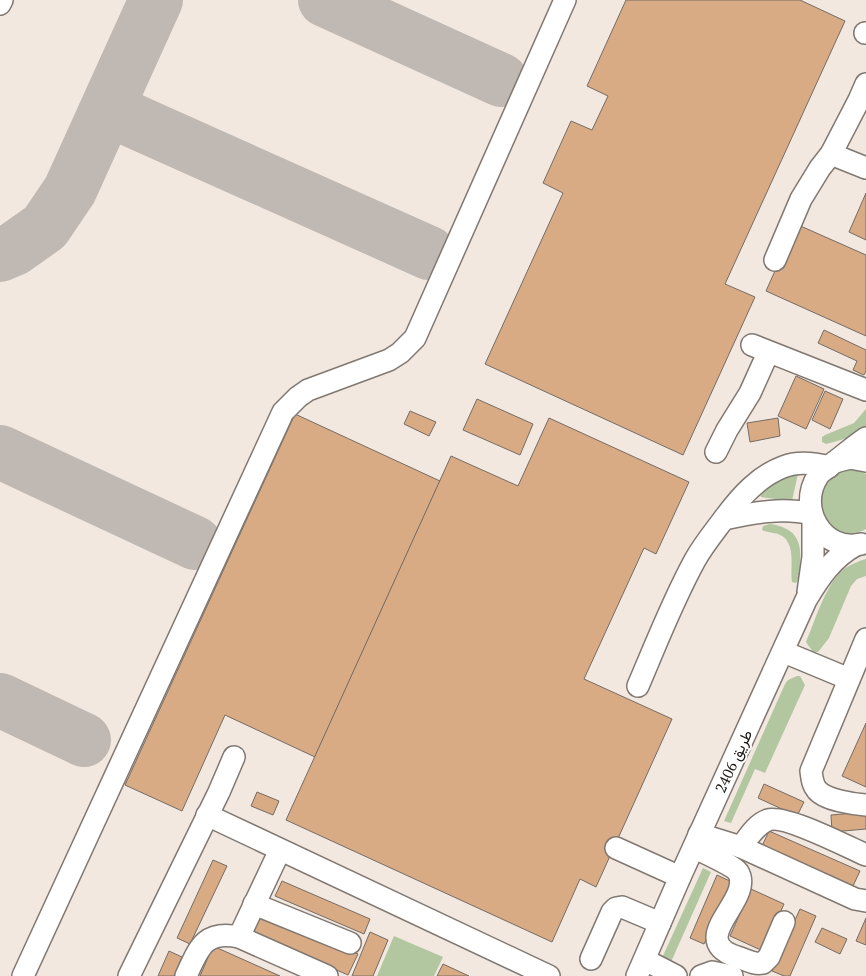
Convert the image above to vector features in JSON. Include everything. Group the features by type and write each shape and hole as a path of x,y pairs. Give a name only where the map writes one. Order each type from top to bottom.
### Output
{"street":[{"path":"0,4 2,0"},
{"path":"23,976 284,412 298,397 308,390 389,360 400,354 415,338 565,0"},
{"path":"775,260 801,199 830,154 860,100 866,84"},
{"path":"830,154 866,168"},
{"path":"716,452 750,393 760,349 866,390"},
{"name":"طريق 2406","path":"806,600 813,557 812,517 809,501 812,487 818,474 866,438"},
{"path":"638,686 695,559 740,498 768,474 784,466 802,463 832,464 850,458 866,461"},
{"path":"724,519 774,511 802,512 812,517"},
{"name":"طريق 2406","path":"812,517 820,530 830,539 842,544 861,544"},
{"name":"طريق 2406","path":"641,968 680,877 784,652 806,600 835,559 844,551 861,544"},
{"path":"866,639 813,764 812,778 818,792 825,796 845,802 866,805"},
{"path":"784,652 849,679"},
{"path":"129,976 219,792 234,757"},
{"path":"207,815 549,976"},
{"path":"740,847 760,824 773,818 789,822 866,855"},
{"path":"697,840 740,847 855,899 866,901"},
{"path":"697,840 738,872 740,880 736,898 718,932 717,944 720,949 725,953 758,964 763,963 769,957 784,922"},
{"path":"616,848 680,877"},
{"path":"239,937 280,850"},
{"path":"254,904 350,944"},
{"path":"592,959 612,912 616,908 622,907 660,923"},
{"path":"186,976 204,942 219,935 239,937 327,976"},
{"path":"641,968 676,976"},
{"path":"702,976 707,973 718,972 732,976"}],"green space":[{"path":"866,409 866,427 842,440 826,444 822,442 822,437 825,435 854,423"},
{"path":"850,470 866,474 866,529 852,533 839,531 829,523 822,512 820,499 824,487 833,477"},
{"path":"790,471 798,472 792,501 761,497 760,493"},
{"path":"770,524 786,528 798,541 800,569 796,583 792,582 792,557 786,540 780,535 762,530 763,526"},
{"path":"866,559 866,576 857,579 851,586 829,638 818,652 813,652 806,642 826,593 844,569"},
{"path":"800,676 805,685 765,773 755,769 731,823 724,821 785,684 788,680"},
{"path":"703,868 711,872 671,962 662,958"},
{"path":"394,936 443,957 434,976 377,976"}],"building":[{"path":"626,0 800,0 845,21 725,284 755,297 683,455 485,364 563,193 543,183 571,121 592,130 608,96 587,86"},
{"path":"866,193 866,240 849,232"},
{"path":"796,224 866,255 866,336 766,291"},
{"path":"824,330 866,350 866,371 864,375 853,370 857,361 818,343"},
{"path":"796,376 824,389 806,429 778,416"},
{"path":"825,391 843,399 830,429 812,420"},
{"path":"477,399 533,424 520,455 463,430"},
{"path":"410,411 436,422 429,436 404,424"},
{"path":"295,414 440,481 315,757 225,715 182,811 125,785"},
{"path":"549,418 689,482 656,554 644,548 584,679 672,719 596,887 580,879 552,942 286,820 451,456 518,486"},
{"path":"778,418 780,436 750,442 747,423"},
{"path":"866,723 866,787 842,776"},
{"path":"764,784 804,802 797,816 758,798"},
{"path":"257,792 279,801 273,815 251,806"},
{"path":"866,812 866,829 832,832 831,815"},
{"path":"769,831 860,871 853,886 762,846"},
{"path":"213,860 227,866 190,944 177,938"},
{"path":"717,875 732,882 704,944 690,938"},
{"path":"282,881 370,919 364,934 275,896"},
{"path":"751,889 784,904 763,951 730,936"},
{"path":"800,909 816,916 790,976 784,976 772,971"},
{"path":"259,910 358,954 348,975 250,932"},
{"path":"866,918 866,945 856,941"},
{"path":"822,928 847,939 840,954 815,942"},
{"path":"370,932 388,940 373,976 352,976"},
{"path":"213,946 280,976 200,976"},
{"path":"169,951 182,957 174,976 158,976"},
{"path":"443,964 469,976 437,976"}],"taxiway":[{"path":"0,255 14,249 45,227 70,190 156,0"},
{"path":"325,0 501,80"},
{"path":"107,109 429,253"},
{"path":"0,452 195,543"},
{"path":"0,700 84,740"}]}
